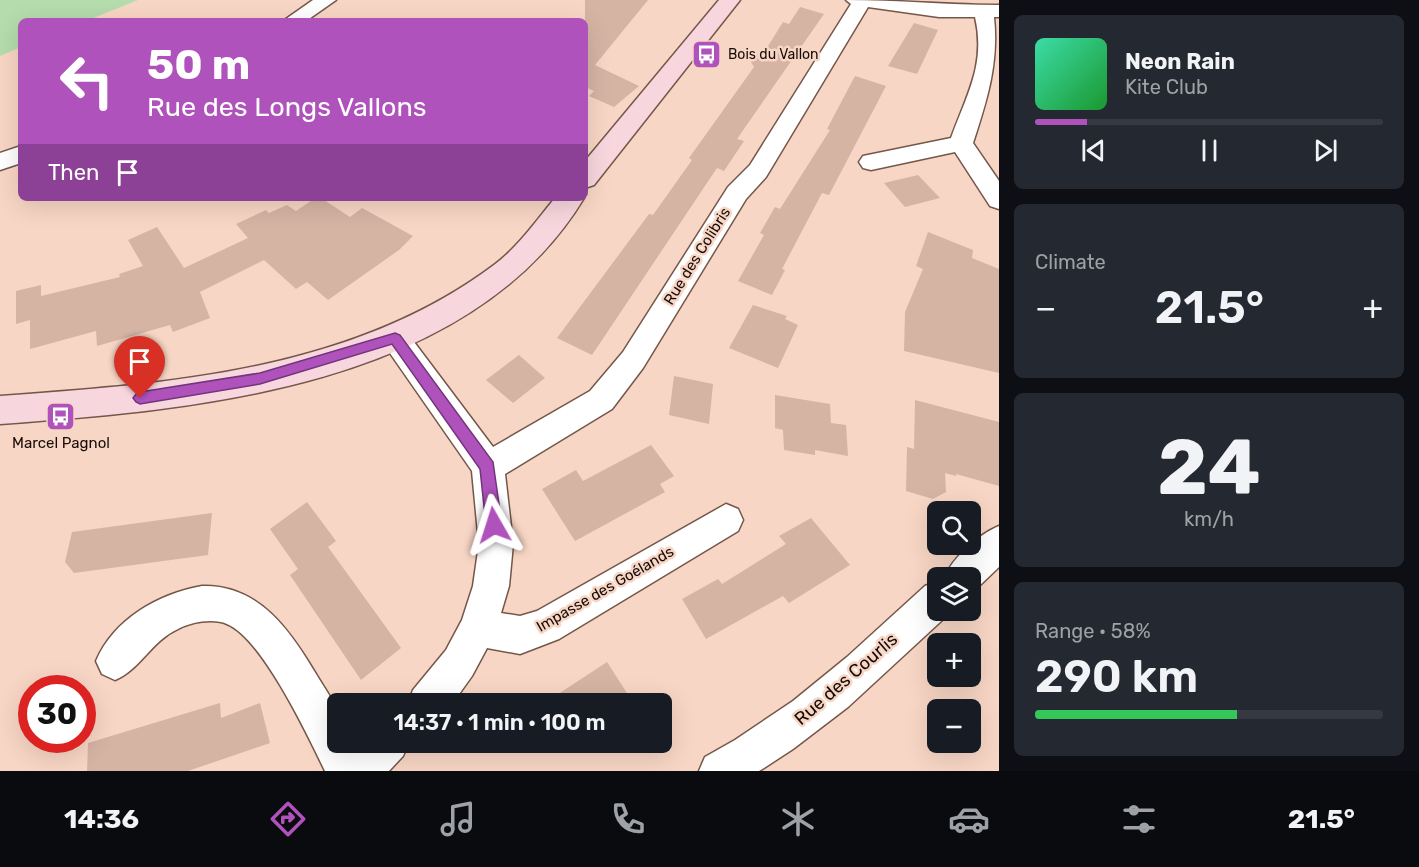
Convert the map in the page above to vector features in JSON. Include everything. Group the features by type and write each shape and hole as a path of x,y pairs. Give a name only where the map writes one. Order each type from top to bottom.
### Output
{"street":[{"path":"298,18 326,0"},
{"path":"588,175 730,0"},
{"path":"861,0 939,11 991,12 989,64 961,143"},
{"name":"Rue des Colibris","path":"488,467 602,400 633,360 737,193 758,171 861,0"},
{"path":"872,162 961,143"},
{"path":"961,143 999,200"},
{"path":"0,162 18,155"},
{"path":"0,410 100,404 181,393 260,378 395,338 448,311 507,271 567,201"},
{"path":"395,338 488,467 496,544 491,586 478,628 459,663 436,693"},
{"name":"Impasse des Goélands","path":"478,628 520,635 546,626 726,520"},
{"path":"974,567 999,543"},
{"path":"115,661 146,627 184,608 211,603 238,609 259,625 285,660 347,771"},
{"name":"Rue des Courlis","path":"719,771 746,758 820,707 927,609"},
{"path":"361,771 378,753"}],"green space":[{"path":"0,0 138,0 93,18 18,18 18,48 0,56"}],"building":[{"path":"585,0 648,0 595,65 639,86 614,107 589,96 594,91 588,88 588,18 585,18"},
{"path":"800,7 824,14 737,139 744,141 724,171 717,168 592,355 557,338 649,214 653,215 692,160 689,158 754,67 751,62 759,51 765,51 783,22 789,24"},
{"path":"914,23 938,30 917,74 888,66"},
{"path":"855,76 886,86 829,195 822,193 782,269 785,270 772,295 738,281 764,235 760,233 775,207 780,209 830,130 827,129"},
{"path":"918,175 940,198 905,207 884,183"},
{"path":"311,201 326,201 350,217 362,208 413,236 399,250 328,300 307,282 296,289 264,260 200,292 210,318 173,332 170,325 97,346 96,331 30,349 30,320 16,324 16,291 41,285 41,296 120,277 119,274 143,266 128,240 157,227 184,268 248,238 236,224 266,210 269,213 287,205 296,211"},
{"path":"928,232 973,250 972,258 999,269 999,373 904,351 905,312 923,269 916,266"},
{"path":"753,305 787,316 785,319 798,325 778,368 729,348"},
{"path":"519,355 545,378 513,403 486,380"},
{"path":"674,376 713,384 709,424 669,415"},
{"path":"775,395 830,404 831,423 846,425 848,456 815,450 815,455 784,450 783,430 775,428"},
{"path":"915,400 999,422 999,486 945,473 946,492 933,499 906,491 907,447 914,449"},
{"path":"651,445 674,476 660,484 665,492 575,541 542,489 576,470 583,481"},
{"path":"307,502 336,541 328,547 401,648 361,680 290,575 298,569 270,529"},
{"path":"212,513 208,555 74,573 65,562 72,532"},
{"path":"811,518 850,565 789,603 783,596 706,639 682,599 718,579 722,584 786,544 779,536"},
{"path":"607,662 627,693 560,693"},
{"path":"220,703 221,718 260,703 270,743 188,771 87,771 88,753 96,753 96,741"}],"place":[{"name":"Bois du Vallon","path":"707,54"},
{"name":"Marcel Pagnol","path":"61,416"}],"route":[{"path":"140,398 181,393 260,378 317,363 395,338 488,467 494,525"}]}
